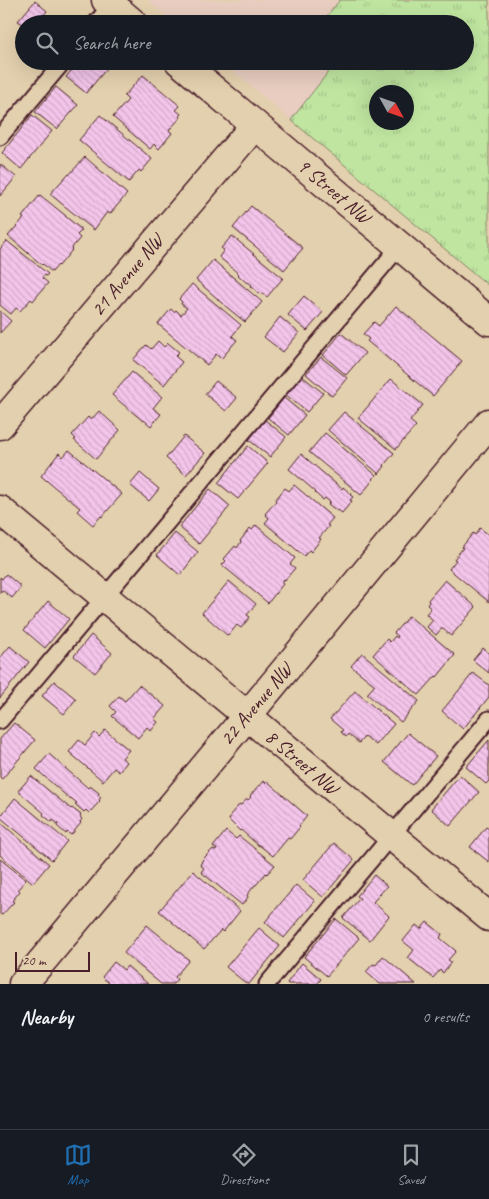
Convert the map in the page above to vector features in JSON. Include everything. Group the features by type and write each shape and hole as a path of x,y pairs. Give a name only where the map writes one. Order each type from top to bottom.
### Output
{"street":[{"path":"105,9 117,15"},
{"name":"9 Street NW","path":"190,70 489,321"},
{"name":"21 Avenue NW","path":"0,425 254,125"},
{"name":"22 Avenue NW","path":"23,984 489,424"},
{"name":"8 Street NW","path":"0,510 489,917"}],"lane":[{"path":"0,137 56,70"},
{"path":"0,720 400,246"},
{"path":"267,984 489,719"}],"shaded area":[{"path":"147,0 340,0 328,15 165,15"},
{"path":"232,70 329,71 291,120"}],"green space":[{"path":"340,0 489,0 489,286 291,120 329,71 328,70 474,70 474,15 328,15"}],"building":[{"path":"35,1 47,11 44,15 23,15"},
{"path":"72,70 105,70 86,93 66,77"},
{"path":"143,75 180,106 176,110 181,114 179,116 181,117 170,128 169,130 172,133 159,149 154,144 150,149 113,117 128,100 124,96"},
{"path":"56,87 78,105 57,129 35,112"},
{"path":"32,115 52,131 21,169 2,153"},
{"path":"100,115 152,159 129,182 79,140"},
{"path":"85,157 127,194 110,214 107,212 94,230 50,194"},
{"path":"0,164 16,177 0,196"},
{"path":"40,195 82,230 77,235 80,238 72,250 52,272 8,236 24,218 22,217"},
{"path":"251,206 303,248 284,270 233,228"},
{"path":"232,236 283,278 267,297 260,294 219,257 224,250 221,248"},
{"path":"7,241 48,274 42,278 48,283 33,301 31,299 20,311 16,308 11,314 0,305 0,249"},
{"path":"213,260 262,302 245,322 196,280"},
{"path":"192,284 241,325 232,336 237,340 221,359 216,354 207,365 158,324 171,309 174,312 176,310 181,315 187,308 181,304 182,302 179,299"},
{"path":"304,296 323,312 307,331 288,315"},
{"path":"396,306 462,361 433,396 367,341 369,339 363,334 374,322 379,326"},
{"path":"0,311 11,321 0,333"},
{"path":"280,317 299,333 283,352 264,337"},
{"path":"341,333 365,353 346,375 323,355"},
{"path":"158,341 164,347 168,343 179,352 175,356 182,362 164,385 133,360 146,345 151,349"},
{"path":"321,357 347,378 332,396 306,374"},
{"path":"132,372 162,397 153,408 161,414 151,426 112,395"},
{"path":"302,376 323,393 307,412 286,395"},
{"path":"391,379 423,405 410,421 416,426 396,449 358,418"},
{"path":"216,381 237,398 226,411 205,394"},
{"path":"284,398 305,415 289,435 268,418"},
{"path":"99,411 120,430 96,459 74,440 76,439 72,435 88,417 91,420"},
{"path":"344,412 394,453 379,474 328,430"},
{"path":"265,420 286,437 270,457 249,440"},
{"path":"325,433 376,475 361,495 309,452"},
{"path":"184,436 205,453 186,475 166,458"},
{"path":"248,446 268,463 238,499 218,483"},
{"path":"69,450 122,494 93,525 77,511 80,508 41,476 59,453 63,457"},
{"path":"301,454 342,489 343,487 351,494 353,497 350,500 352,501 342,513 328,504 330,502 325,498 323,500 289,469"},
{"path":"140,473 159,489 149,501 130,485"},
{"path":"294,485 333,518 319,538 321,539 311,552 309,550 304,556 265,523 269,518 265,514 275,500 285,488 289,491"},
{"path":"210,489 230,506 199,544 179,527"},
{"path":"256,525 295,558 290,564 295,568 281,582 283,584 268,603 222,565 226,561 224,559 235,546 237,548 250,528 252,530"},
{"path":"480,528 489,535 489,602 449,569 462,547 473,533 475,535"},
{"path":"175,533 198,552 180,575 157,555"},
{"path":"6,574 21,587 12,598 2,590 0,593 0,577 2,579"},
{"path":"445,580 476,607 451,636 442,628 436,635 427,627 433,620 426,614 431,608 427,605 428,600"},
{"path":"229,581 256,604 247,615 250,617 241,628 237,625 228,636 202,613"},
{"path":"48,601 69,619 45,648 24,630"},
{"path":"409,616 455,655 419,695 373,655 387,639 390,642 395,636 397,638 398,636 394,633"},
{"path":"91,635 112,653 95,673 74,656"},
{"path":"10,646 29,662 0,698 0,658"},
{"path":"483,648 489,653 489,673 473,660"},
{"path":"362,653 419,701 401,722 367,694 375,685 351,666"},
{"path":"473,673 489,685 489,697 463,729 442,711"},
{"path":"54,681 76,699 64,714 42,696"},
{"path":"139,685 165,706 154,719 158,722 151,731 147,727 138,738 112,716 116,712 110,706 119,696 125,701"},
{"path":"355,691 394,724 376,745 365,736 359,743 348,734 346,737 341,732 343,730 330,719"},
{"path":"14,723 35,740 2,779 0,777 0,739"},
{"path":"105,730 129,750 122,758 127,762 119,772 114,768 103,781 69,752 79,740 85,745 95,733 99,737"},
{"path":"408,733 436,756 412,785 384,762"},
{"path":"489,740 489,781 486,784 466,767"},
{"path":"49,754 88,788 90,786 99,793 100,801 89,813 86,810 84,812 75,804 77,803 71,800 36,769"},
{"path":"460,775 479,792 450,826 431,809"},
{"path":"31,776 81,815 81,823 71,835 67,832 66,834 57,826 58,824 43,815 44,813 18,791"},
{"path":"264,781 265,783 267,781 307,816 290,839 288,838 273,856 240,831 229,820 230,815 238,806 248,800"},
{"path":"15,798 67,841 52,860 0,817"},
{"path":"0,822 49,864 33,883 0,855"},
{"path":"486,827 489,829 489,862 470,847"},
{"path":"226,831 236,839 239,836 275,865 255,885 242,905 201,872 204,868 200,865 203,859 213,849 216,851 217,849 213,847"},
{"path":"334,843 354,860 323,897 303,880"},
{"path":"0,859 26,880 18,889 20,891 12,901 14,902 2,915 0,914"},
{"path":"193,871 240,911 223,932 221,930 204,949 159,911"},
{"path":"374,875 387,886 373,902 389,916 370,940 343,918 360,898 357,896"},
{"path":"296,885 315,901 284,938 265,922"},
{"path":"336,919 359,938 327,976 304,957"},
{"path":"427,922 442,934 440,938 456,951 448,960 451,962 443,973 440,970 433,978 408,958 414,950 403,941 416,925 421,929"},
{"path":"147,925 189,960 175,977 177,979 173,984 161,984 124,953"},
{"path":"259,928 280,946 249,984 247,984 226,967"},
{"path":"383,956 416,984 380,984 366,972 373,964 376,965"},
{"path":"114,962 124,970 127,966 148,984 110,984 102,977"},
{"path":"302,963 321,979 317,984 287,983"}]}
